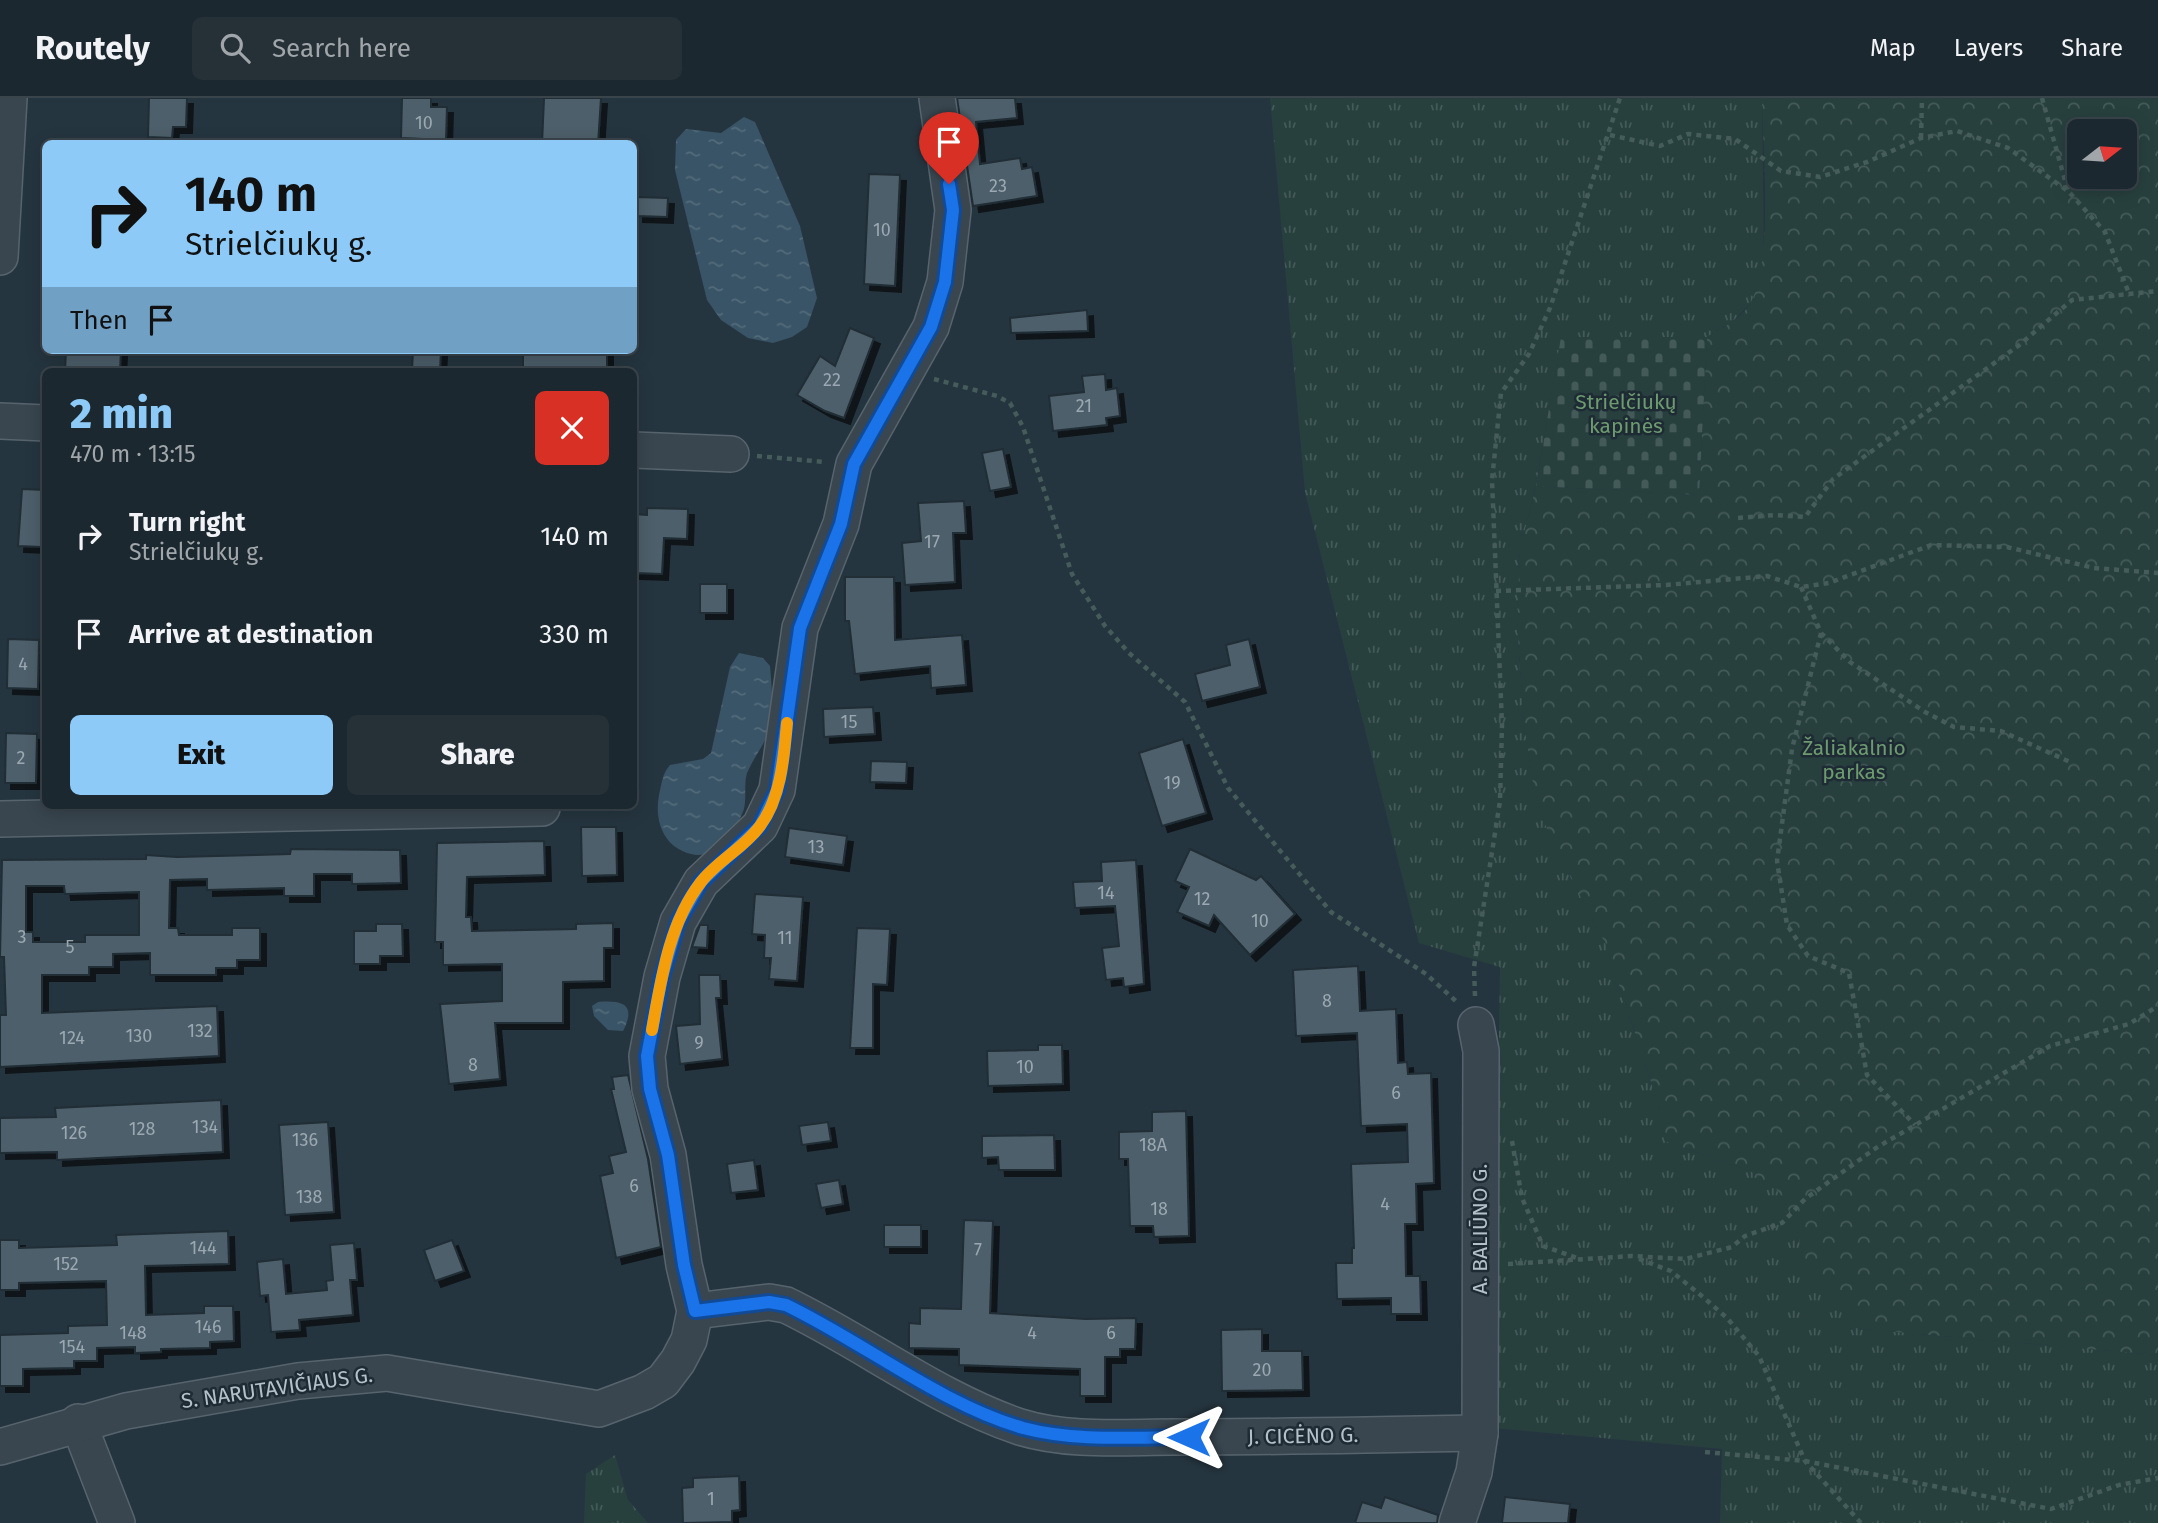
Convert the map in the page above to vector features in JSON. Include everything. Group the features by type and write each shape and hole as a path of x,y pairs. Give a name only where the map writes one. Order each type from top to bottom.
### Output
{"street":[{"path":"0,257 9,98"},
{"path":"695,1311 684,1265 668,1155 650,1089 647,1056 662,977 678,922 701,882 760,826 777,790 800,628 841,524 854,464 931,327 945,282 951,248 953,210 937,98"},
{"path":"0,421 42,423"},
{"path":"637,450 731,454"},
{"path":"0,819 493,809"},
{"name":"A. BALIŪNO G.","path":"1457,1523 1474,1472 1480,1433 1481,1052 1476,1025"},
{"name":"J. CICĖNO G.","path":"695,1311 769,1302 786,1305 975,1410 1024,1428 1094,1437 1480,1433"},
{"name":"S. NARUTAVIČIAUS G.","path":"0,1447 78,1422 298,1381 387,1373 599,1409 621,1403 663,1381 689,1340 695,1311"},
{"path":"78,1422 117,1523"}],"path":[{"path":"1476,1025 1474,967 1500,801 1502,725 1492,480 1500,393 1529,354 1550,308 1610,135 1620,98"},
{"path":"1921,138 1922,98"},
{"path":"2042,98 2069,192"},
{"path":"1610,135 1660,146 1688,134 1735,139 1781,171 1820,177 1867,162 1921,138 1957,131 2008,148 2069,192 2105,232 2130,296"},
{"path":"1738,518 1804,517 1833,479 2018,346 2073,300 2158,291"},
{"path":"907,371 997,396 1010,403 1023,427 1072,574 1105,626 1129,653 1185,702 1228,788 1331,912 1426,974 1476,1025"},
{"path":"731,454 854,464"},
{"path":"1495,591 1666,585 1767,576 1801,587 1829,583 1931,545 2007,547 2094,568 2158,573"},
{"path":"1801,587 1821,633 1850,662 1925,712 1954,727 2001,731 2070,762"},
{"path":"1821,633 1793,749 1777,861 1787,925 1808,956 1849,973 1867,1075 1915,1125"},
{"path":"1479,1266 1632,1256 1685,1259 1732,1247 1745,1236 1782,1223 1815,1192 1876,1148 2050,1046 2129,1024 2158,1006"},
{"path":"1510,1130 1522,1198 1543,1246 1583,1260"},
{"path":"1632,1256 1671,1271 1735,1328 1759,1356 1805,1461 1861,1523"},
{"path":"1705,1452 1805,1461 2051,1509 2119,1485 2158,1478"}],"green space":[{"path":"1270,98 1762,98 1764,265 1752,302 1732,322 1707,337 1561,338 1536,485 1520,550 1517,622 1524,724 1534,790 1550,838 1606,945 1657,1100 1665,1141 1752,1172 1777,1190 1795,1220 1803,1259 1862,1329 2158,1355 2158,1523 1720,1523 1722,1449 1493,1428 1500,967 1419,943 1305,492"},
{"name":"Žaliakalnio parkas","path":"1762,98 2158,98 2158,1355 1862,1329 1803,1259 1795,1220 1777,1190 1752,1172 1665,1141 1657,1100 1606,945 1550,838 1534,790 1524,724 1517,622 1520,550 1536,486 1699,495 1707,337 1732,322 1744,312 1752,300 1763,257 1765,202"},
{"name":"Strielčiukų kapinės","path":"1561,337 1707,337 1699,495 1536,486"},
{"path":"615,1455 628,1500 648,1523 584,1523 586,1474"}],"water":[{"path":"744,117 755,122 800,226 817,298 807,327 792,337 773,343 748,338 721,320 707,300 675,170 676,140 686,129 721,133"},
{"path":"739,653 763,658 770,666 770,722 765,740 747,773 745,804 739,820 717,847 710,852 696,855 676,847 664,833 658,815 659,795 664,775 670,765 703,759 711,753 730,667"},
{"path":"598,1002 620,1003 628,1009 623,1031 608,1030 594,1016 592,1006"}],"building":[{"path":"149,98 187,98 186,127 173,127 172,138 148,137"},
{"path":"402,98 431,98 431,107 447,107 446,140 401,138"},
{"path":"544,98 601,98 598,140 542,140"},
{"path":"957,98 1015,98 1017,118 976,122 980,164 1020,158 1022,169 1032,167 1037,196 973,206"},
{"path":"869,174 900,175 895,286 864,284"},
{"path":"637,197 668,198 667,217 637,216"},
{"path":"1087,310 1088,331 1011,333 1010,318"},
{"path":"850,328 874,338 844,418 797,395 820,356 835,366"},
{"path":"66,354 121,354 120,368 65,368"},
{"path":"413,354 441,354 440,368 412,368"},
{"path":"523,354 607,354 607,368 523,368"},
{"path":"1105,374 1106,390 1117,388 1120,416 1106,418 1107,425 1053,431 1049,396 1084,392 1082,376"},
{"path":"1003,449 1011,487 990,491 982,453"},
{"path":"22,489 42,490 41,547 18,546"},
{"path":"964,501 966,533 953,533 955,582 905,585 902,543 921,541 918,503"},
{"path":"647,508 688,509 687,539 664,538 662,574 637,573 637,514 647,515"},
{"path":"845,577 894,577 895,640 962,635 966,685 931,688 930,666 855,674 849,621 845,621"},
{"path":"700,584 727,584 727,613 700,613"},
{"path":"8,639 39,640 38,689 7,688"},
{"path":"1249,639 1260,687 1202,701 1195,674 1230,665 1226,645"},
{"path":"873,707 875,734 824,737 823,709"},
{"path":"6,733 37,734 36,783 5,783"},
{"path":"1183,739 1206,813 1162,826 1139,753"},
{"path":"871,761 907,762 906,783 870,782"},
{"path":"581,827 616,827 617,875 582,876"},
{"path":"789,828 847,836 843,865 785,857"},
{"path":"544,841 545,875 467,877 466,917 471,917 472,931 576,929 576,924 613,923 613,948 604,948 604,981 563,982 563,1023 495,1023 500,1079 449,1084 440,1004 502,1001 502,964 443,965 443,942 435,942 437,843"},
{"path":"291,849 400,850 401,883 352,884 352,874 314,874 314,896 284,896 284,888 207,890 207,879 170,880 169,928 178,928 179,935 232,935 232,928 260,928 260,960 237,960 237,968 216,968 216,975 150,975 150,953 113,954 113,967 89,967 89,975 42,975 42,1013 217,1006 219,1056 0,1067 0,1015 6,1015 4,957 0,957 2,860 290,854","holes":["26,886 64,886 65,894 139,892 139,935 85,935 85,942 33,942 33,932 26,932"]},
{"path":"1190,849 1256,880 1261,876 1295,914 1250,955 1214,915 1209,926 1177,912 1189,887 1175,881"},
{"path":"1136,860 1144,984 1124,987 1123,978 1106,980 1102,948 1119,946 1115,906 1075,908 1073,882 1102,881 1101,862"},
{"path":"755,894 803,897 797,981 769,979 771,958 764,958 765,935 752,934"},
{"path":"376,924 402,924 403,956 380,956 380,964 354,964 354,931 376,931"},
{"path":"700,925 708,925 707,948 692,947"},
{"path":"857,928 890,929 887,985 873,984 873,1048 850,1048"},
{"path":"1358,966 1360,1011 1396,1009 1398,1063 1407,1062 1408,1074 1431,1073 1434,1183 1416,1184 1417,1224 1405,1224 1406,1276 1420,1276 1421,1314 1391,1314 1391,1298 1337,1299 1336,1263 1352,1263 1354,1248 1351,1164 1408,1162 1407,1124 1361,1126 1357,1033 1296,1036 1293,970"},
{"path":"699,975 720,975 721,998 716,998 722,1059 680,1064 676,1026 700,1024"},
{"path":"1038,1045 1062,1045 1063,1084 988,1086 987,1051 1038,1050"},
{"path":"628,1075 648,1159 661,1247 616,1258 600,1176 613,1173 609,1156 626,1152 611,1089 614,1089 612,1077"},
{"path":"221,1100 223,1152 57,1160 57,1152 0,1153 0,1118 56,1117 55,1108"},
{"path":"1186,1111 1189,1236 1154,1237 1153,1226 1130,1226 1128,1159 1119,1159 1119,1132 1152,1131 1152,1112"},
{"path":"328,1122 334,1212 285,1215 279,1125"},
{"path":"828,1122 831,1141 802,1145 799,1126"},
{"path":"1054,1135 1055,1170 999,1170 998,1157 982,1158 982,1136"},
{"path":"754,1160 758,1190 731,1193 727,1164"},
{"path":"839,1180 843,1204 821,1208 816,1184"},
{"path":"964,1220 993,1221 990,1313 1086,1319 1136,1318 1135,1349 1120,1349 1120,1357 1105,1357 1105,1396 1080,1396 1080,1369 959,1365 959,1349 909,1348 909,1323 920,1324 920,1308 961,1309"},
{"path":"884,1225 921,1225 921,1247 884,1247"},
{"path":"228,1231 229,1264 145,1266 146,1315 204,1313 204,1306 233,1306 234,1341 210,1342 210,1348 161,1349 161,1352 135,1353 135,1347 97,1348 97,1361 74,1361 74,1368 23,1369 23,1386 0,1386 0,1335 68,1333 68,1326 107,1325 106,1281 19,1283 19,1290 0,1290 0,1240 19,1240 19,1248 117,1245 116,1235"},
{"path":"452,1240 464,1271 435,1281 424,1250"},
{"path":"354,1243 357,1280 350,1280 353,1315 299,1320 300,1330 271,1332 268,1295 260,1296 257,1262 283,1259 286,1294 327,1290 326,1281 333,1280 330,1245"},
{"path":"1262,1329 1262,1351 1302,1351 1303,1390 1222,1391 1221,1330"},
{"path":"739,1476 740,1510 732,1511 732,1522 683,1523 682,1488 693,1487 693,1478"},
{"path":"1385,1497 1438,1515 1437,1523 1355,1523 1362,1502 1381,1508"},
{"path":"1505,1497 1570,1504 1568,1523 1502,1523"}],"slow traffic":[{"path":"652,1030 662,977 678,922 701,882 760,826 777,790 785,752 787,723"}],"route":[{"path":"949,184 953,210 951,248 945,282 931,327 854,464 841,524 800,628 791,676 785,752 777,790 760,826 701,882 678,922 662,977 647,1056 650,1089 668,1155 684,1265 695,1311 769,1302 786,1305 975,1410 1024,1428 1094,1437 1189,1437"}]}
